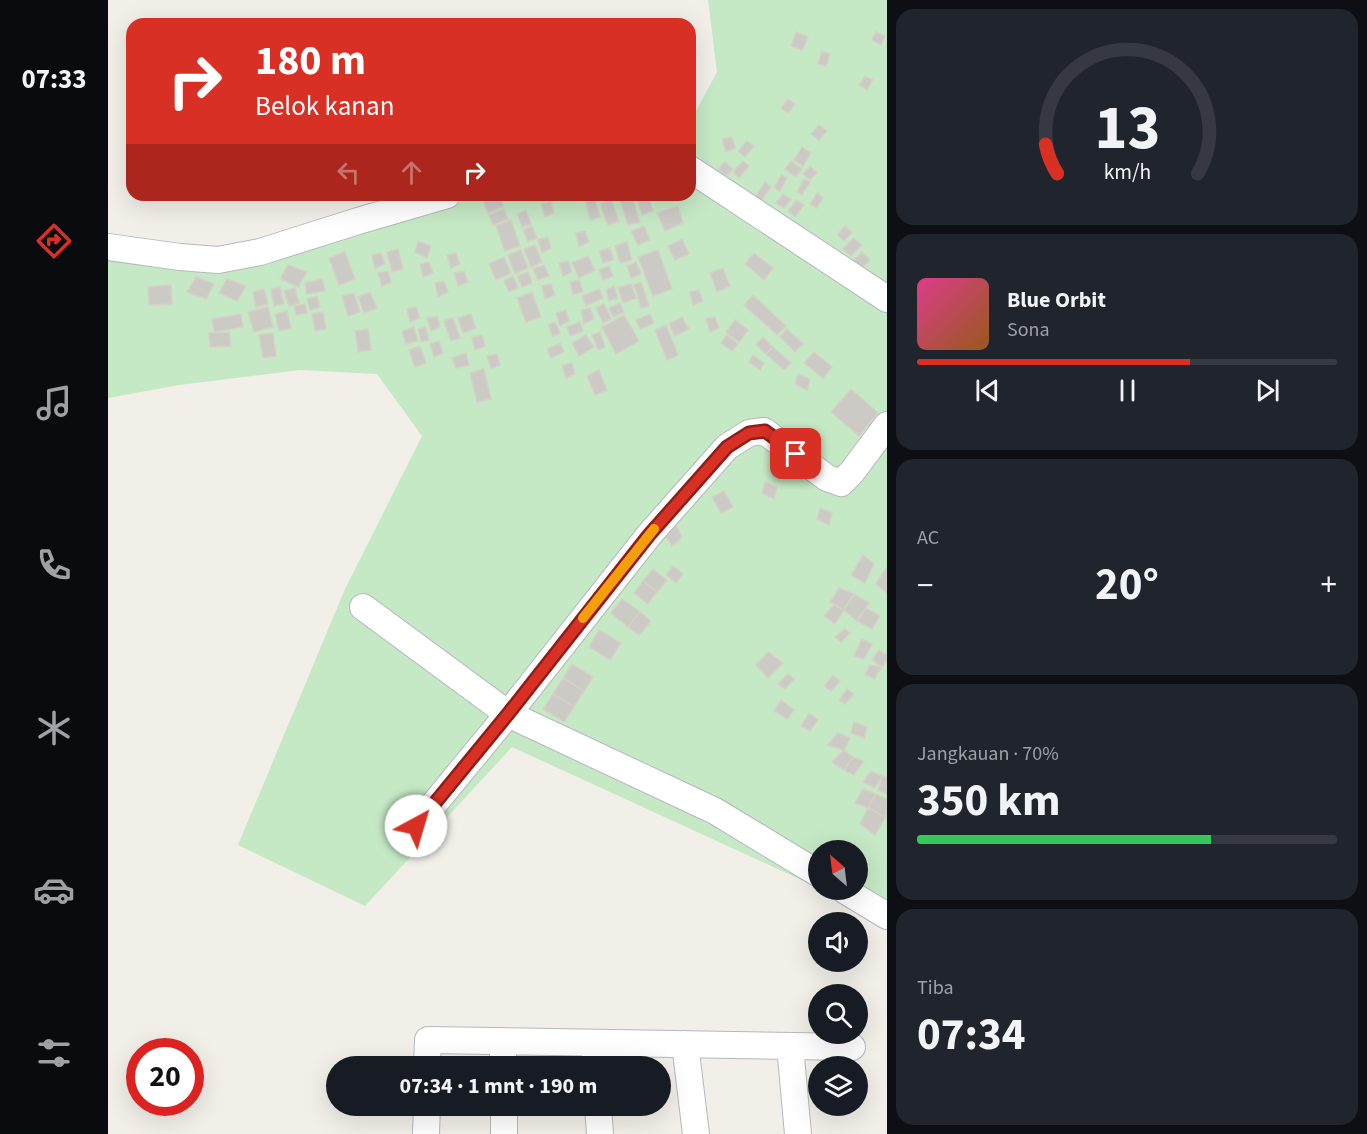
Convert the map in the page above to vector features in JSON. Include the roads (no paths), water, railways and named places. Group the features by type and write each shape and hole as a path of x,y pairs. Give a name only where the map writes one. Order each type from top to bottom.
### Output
{"street":[{"path":"696,173 887,299"},
{"path":"108,247 218,260 260,252 426,201"},
{"path":"416,826 508,714 649,535 727,447 749,433 765,431 827,478 841,483 887,425"},
{"path":"363,607 508,714 715,811 808,867"},
{"path":"861,900 887,916"},
{"path":"427,1056 428,1040 503,1054 595,1055 685,1044 852,1047"},
{"path":"685,1044 696,1134"},
{"path":"790,1046 798,1134"},
{"path":"426,1134 427,1116"},
{"path":"504,1116 504,1134"},
{"path":"599,1116 600,1134"}]}
